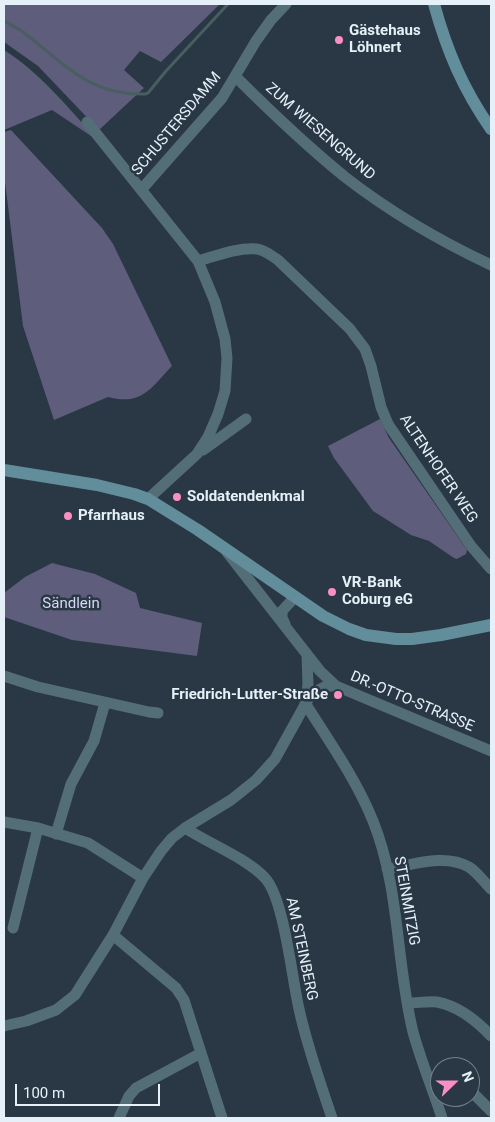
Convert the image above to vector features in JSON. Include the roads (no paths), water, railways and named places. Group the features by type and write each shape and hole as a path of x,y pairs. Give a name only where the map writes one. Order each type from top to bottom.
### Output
{"street":[{"name":"SCHUSTERSDAMM","path":"141,190 222,98 256,41 271,20 286,4"},
{"path":"434,4 442,33 457,72 491,129"},
{"name":"ZUM WIESENGRUND","path":"236,77 295,134 366,192 439,238 491,265"},
{"name":"SCHUSTERSDAMM","path":"87,122 198,260 215,302 224,339 227,358 225,392 208,437 197,454 148,500"},
{"name":"ALTENHOFER WEG","path":"198,260 244,249 264,251 278,260 350,329 365,349 381,407 388,424 466,540 491,568"},
{"path":"197,454 246,419"},
{"path":"4,470 96,485 134,494 148,500 198,530 295,597 349,630 380,638 412,639 491,625"},
{"name":"DR.-OTTO-STRASSE","path":"226,550 320,671 336,686 491,751"},
{"path":"287,628 282,618 282,612 295,597"},
{"path":"305,703 308,684 307,654"},
{"path":"4,676 38,687 158,713"},
{"path":"4,1026 45,1015 67,1003 82,986 160,851 185,828 231,800 256,780 275,759 305,703 314,691 326,686 336,686"},
{"path":"56,834 71,784 94,741 105,703"},
{"name":"STEINMITZIG","path":"305,703 361,794 373,821 387,869 414,1032 430,1067"},
{"path":"4,822 38,828 88,843 143,878"},
{"path":"13,928 38,828"},
{"name":"AM STEINBERG","path":"185,828 253,867 271,885 282,923 303,1027 332,1118"},
{"path":"387,869 434,861 450,862 471,868 491,889"},
{"path":"113,935 176,988 184,1000 222,1118"},
{"path":"408,1003 438,1003 458,1010 473,1019 491,1036"},
{"path":"119,1118 129,1096 136,1088 201,1053"},
{"path":"480,1100 491,1111"}],"waterway":[{"path":"4,21 24,33 67,67 94,84 109,90 145,94 148,93 228,4"}],"place":[{"name":"Gästehaus Löhnert","path":"339,40"},
{"name":"Soldatendenkmal","path":"177,497"},
{"name":"Pfarrhaus","path":"68,516"},
{"name":"VR-Bank Coburg eG","path":"332,592"},
{"name":"Friedrich-Lutter-Straße","path":"338,695"}],"park label":[{"name":"Sändlein","path":"71,604"}]}
